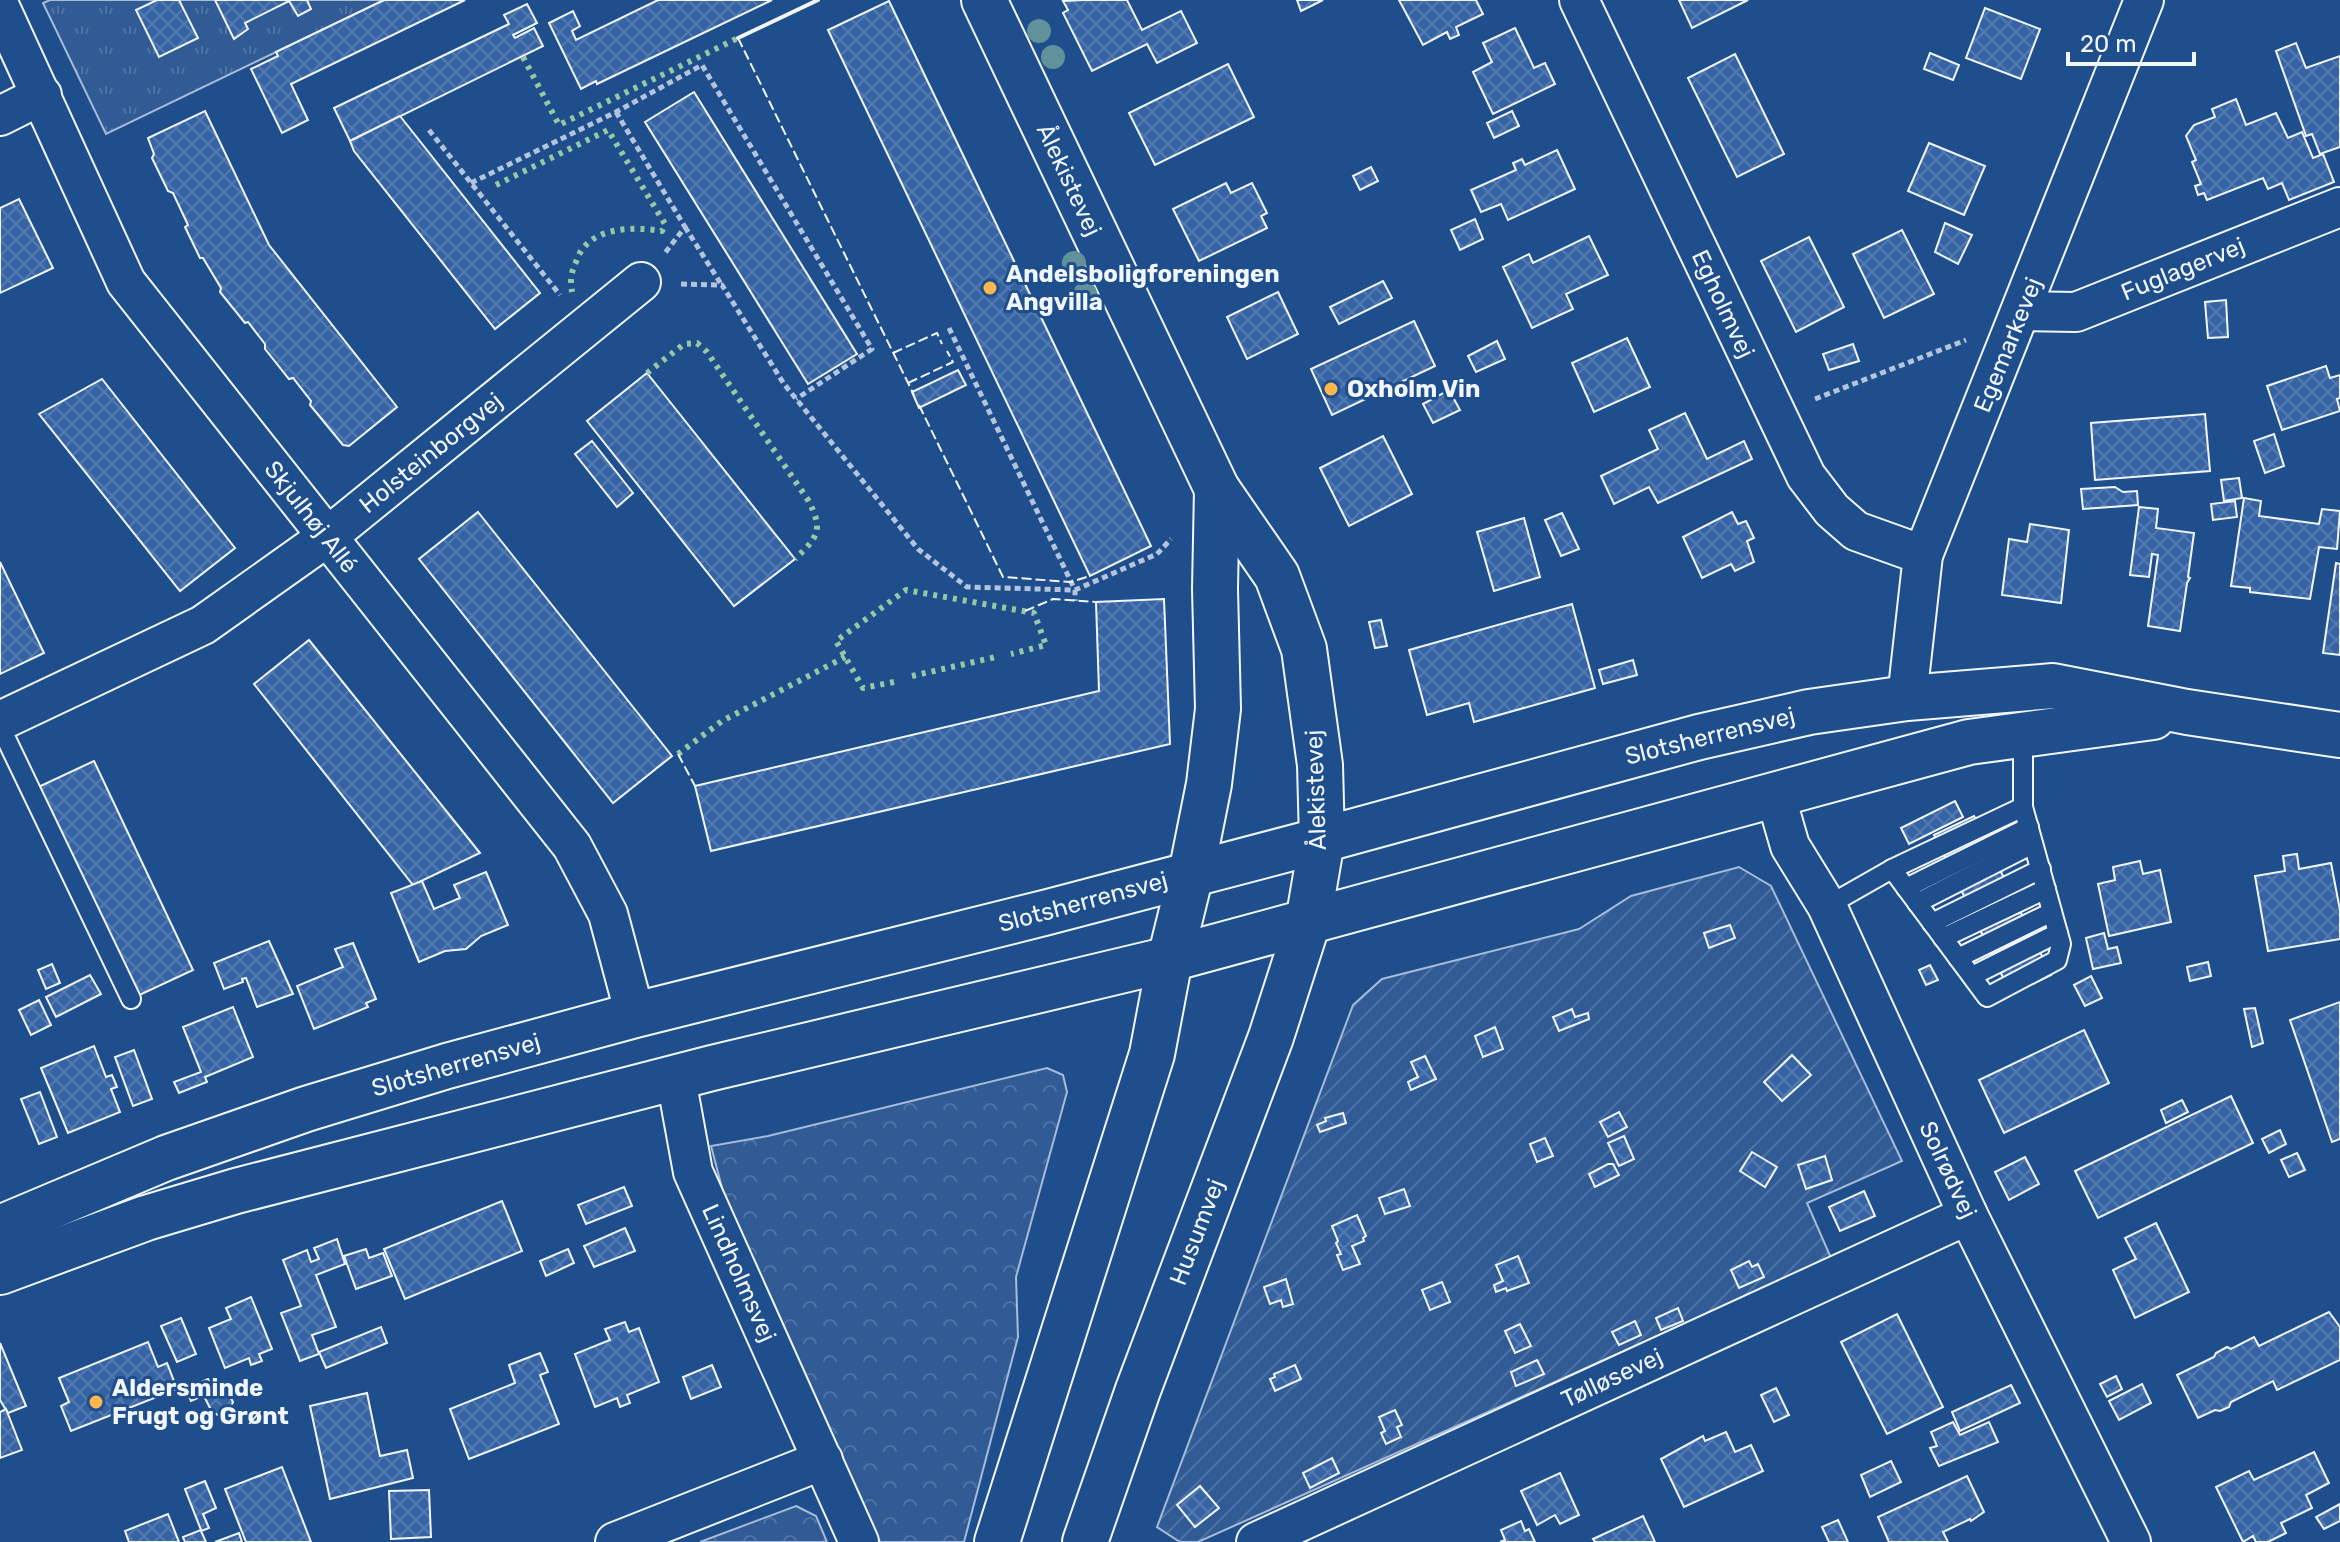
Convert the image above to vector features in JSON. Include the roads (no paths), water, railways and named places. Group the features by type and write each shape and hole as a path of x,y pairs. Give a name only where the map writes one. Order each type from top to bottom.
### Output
{"street":[{"name":"Ålekistevej","path":"984,0 1217,489 1277,576 1304,649 1320,765 1322,840 1308,922"},
{"name":"Egholmvej","path":"1579,0 1806,476 1832,510 1856,531 1923,555"},
{"name":"Egemarkevej","path":"1907,698 1923,555 2144,0"},
{"name":"Skjulhøj Allé","path":"0,7 126,282 572,846 608,914 635,1015"},
{"path":"0,116 42,95"},
{"name":"Fuglagervej","path":"2020,315 2076,312 2340,207"},
{"name":"Holsteinborgvej","path":"0,724 203,625 327,537 641,282"},
{"name":"Ålekistevej","path":"1170,959 1209,784 1218,709 1215,589 1217,489"},
{"name":"Slotsherrensvej","path":"0,1228 166,1158 306,1109 447,1066 1322,840 1699,737 1809,712 1907,698 2053,686 2187,712 2340,735"},
{"name":"Slotsherrensvej","path":"0,1272 146,1218 236,1191 712,1068 1170,959 1969,742 2187,712"},
{"name":"Solrødvej","path":"1775,794 1790,846 1827,906 1968,1215 2131,1542"},
{"name":"Husumvej","path":"1085,1542 1138,1390 1271,1037 1308,922"},
{"path":"997,1542 1152,1054 1170,959"},
{"name":"Lindholmsvej","path":"676,1079 693,1172 859,1542"},
{"name":"Tølløsevej","path":"1256,1542 1968,1215"},
{"path":"615,1542 823,1460"}],"lane":[{"path":"0,724 131,999"},
{"path":"1892,869 1987,997 2057,960 2061,944 2023,807 2023,735"},
{"path":"1827,906 1892,869 2023,807"},
{"path":"1911,895 2031,835"},
{"path":"1938,930 2041,869"},
{"path":"1938,930 2046,889"},
{"path":"1958,958 2052,912"}],"place":[{"name":"Andelsboligforeningen Angvilla","path":"990,288"},
{"name":"Oxholm Vin","path":"1331,389"},
{"name":"Aldersminde Frugt og Grønt","path":"96,1402"}]}
